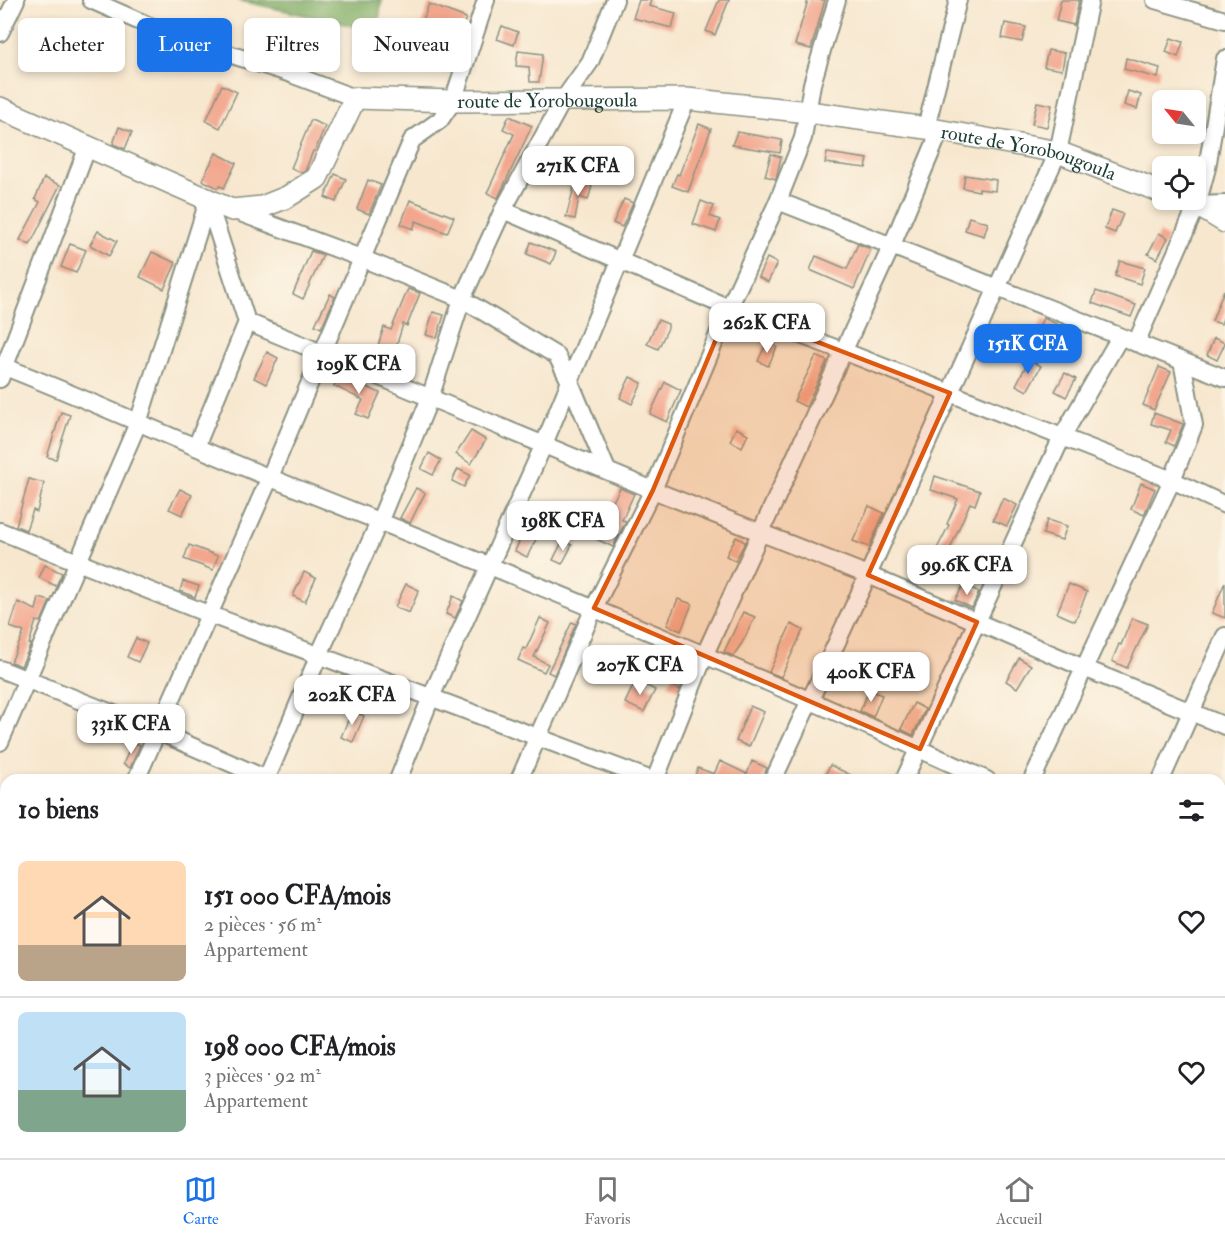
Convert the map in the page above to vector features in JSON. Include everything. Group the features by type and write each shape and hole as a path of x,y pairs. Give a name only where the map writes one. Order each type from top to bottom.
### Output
{"main road":[{"name":"route de Yorobougoula","path":"355,98 453,101 687,99 808,112 933,130 1058,152 1152,188"},
{"path":"0,108 232,210 262,207 287,197 317,178 355,98"},
{"path":"1204,210 1225,222"}],"street":[{"path":"0,33 16,0"},
{"path":"91,0 170,35 288,73 355,98"},
{"path":"139,774 270,477 412,140 441,120 453,101 486,0"},
{"path":"269,774 319,655 380,520 430,398 462,299 503,210 562,100 590,62 615,0"},
{"path":"522,774 594,608 653,490 729,308 778,201 803,138 812,84 837,0"},
{"path":"656,774 705,654 892,245 933,130 958,0"},
{"path":"775,774 868,575 1058,152 1090,0"},
{"path":"1155,0 1225,20"},
{"path":"1206,170 1225,58"},
{"path":"400,774 431,697 544,444 687,99"},
{"path":"88,146 2,370 380,520 489,567 705,654 974,774"},
{"path":"196,447 247,322 208,201"},
{"path":"0,742 138,423 208,201"},
{"path":"778,201 1225,378"},
{"path":"1206,203 1225,204"},
{"path":"232,210 362,258 462,299 557,356 607,470"},
{"path":"503,210 618,262 729,308 1172,480 1225,505"},
{"path":"907,774 1062,437 1128,340 1186,210"},
{"path":"247,322 653,490 868,575 1225,726"},
{"path":"1035,774 1172,480 1194,425 1182,361"},
{"path":"0,531 208,614 637,774"},
{"path":"1164,774 1225,636"},
{"path":"0,669 157,731 254,774"}],"highlighted area":[{"path":"729,308 950,393 868,575 977,622 920,749 594,608 653,490"}],"green space":[{"path":"237,0 382,0 379,18 352,18 352,25 340,23 340,18 318,18"}],"building":[{"path":"639,0 651,0 649,6 676,13 672,28 633,18"},
{"path":"719,0 729,0 715,35 706,31"},
{"path":"808,0 825,0 811,49 795,45"},
{"path":"1061,0 1079,0 1074,25 1056,21"},
{"path":"429,4 466,18 424,18"},
{"path":"1005,23 1026,27 1022,42 1002,38"},
{"path":"502,26 518,32 514,45 497,39"},
{"path":"1171,38 1183,42 1178,57 1166,52"},
{"path":"1048,50 1065,53 1062,70 1044,67"},
{"path":"518,51 543,54 539,82 530,82 529,67 516,66"},
{"path":"1126,58 1160,68 1158,78 1124,69"},
{"path":"222,85 237,92 220,128 206,121"},
{"path":"1128,91 1141,95 1137,109 1124,105"},
{"path":"1037,102 1052,105 1047,127 1032,124"},
{"path":"509,116 532,126 498,198 487,193 514,134 503,129"},
{"path":"311,120 325,126 315,151 302,173 291,168"},
{"path":"699,124 711,129 688,192 672,186 677,174 679,175"},
{"path":"119,127 132,132 125,149 113,144"},
{"path":"737,132 782,140 780,153 732,145"},
{"path":"216,153 236,163 224,188 220,186 218,188 202,180"},
{"path":"827,153 868,159 866,168 825,163"},
{"path":"771,154 781,157 776,179 765,176"},
{"path":"335,174 346,179 336,202 325,197"},
{"path":"965,175 996,180 995,191 963,188"},
{"path":"44,178 60,185 30,245 20,240 40,202 35,199"},
{"path":"368,180 381,185 369,214 357,209"},
{"path":"576,180 592,186 588,200 579,197 575,219 566,217"},
{"path":"624,199 633,203 622,227 613,223"},
{"path":"410,200 454,217 447,233 416,221 413,229 401,224"},
{"path":"701,201 714,206 710,216 720,220 716,232 693,224"},
{"path":"1112,210 1123,214 1115,233 1105,229"},
{"path":"969,217 988,223 984,236 965,230"},
{"path":"98,231 117,241 109,256 90,245"},
{"path":"1159,233 1168,238 1157,259 1148,254"},
{"path":"531,242 556,252 551,264 527,254"},
{"path":"70,244 86,250 76,273 61,267"},
{"path":"858,244 871,249 854,289 810,270 816,256 847,269"},
{"path":"311,251 323,255 303,299 293,294"},
{"path":"152,252 176,263 164,289 140,277"},
{"path":"767,258 777,263 768,282 758,277"},
{"path":"1120,261 1145,268 1140,284 1115,276"},
{"path":"408,289 420,293 407,326 403,324 393,357 376,352 384,327 391,330"},
{"path":"1224,290 1225,313 1221,324 1212,321"},
{"path":"1096,291 1136,305 1131,317 1092,303"},
{"path":"330,294 335,297 321,328 315,325"},
{"path":"433,312 444,315 437,338 426,335"},
{"path":"1043,318 1057,324 1047,347 1033,341"},
{"path":"658,320 668,324 668,328 658,349 647,344"},
{"path":"1214,338 1225,343 1217,360 1207,355"},
{"path":"767,342 777,347 768,366 758,361"},
{"path":"267,352 278,358 266,384 254,378"},
{"path":"816,356 827,361 806,407 794,401"},
{"path":"1029,360 1041,366 1027,391 1016,385"},
{"path":"1159,367 1171,372 1154,410 1143,405"},
{"path":"1065,373 1076,379 1066,397 1055,391"},
{"path":"339,374 380,393 368,419 356,414 363,400 334,386"},
{"path":"630,377 642,383 632,404 620,398"},
{"path":"665,382 681,390 667,422 650,414"},
{"path":"61,412 70,415 56,459 47,457"},
{"path":"1154,413 1183,424 1174,446 1166,442 1171,430 1151,424"},
{"path":"736,428 748,434 742,447 730,441"},
{"path":"471,431 486,440 471,464 456,454"},
{"path":"429,453 441,460 433,475 421,469"},
{"path":"458,469 470,475 464,487 452,481"},
{"path":"935,476 980,491 975,505 970,503 943,565 931,560 949,525 947,524 958,499 931,490"},
{"path":"29,479 44,483 37,512 33,510 26,530 16,526"},
{"path":"1141,483 1155,489 1144,515 1131,509"},
{"path":"416,488 425,493 410,523 400,518"},
{"path":"620,488 634,494 622,520 626,521 613,547 571,527 580,508 604,519"},
{"path":"180,489 192,495 182,515 169,509"},
{"path":"1003,498 1017,505 1007,526 993,520"},
{"path":"869,506 884,513 869,547 853,541"},
{"path":"1047,520 1067,526 1062,540 1043,534"},
{"path":"523,533 536,539 527,557 515,551"},
{"path":"736,537 745,542 735,561 726,556"},
{"path":"563,540 572,545 562,564 553,560"},
{"path":"189,545 218,556 213,570 184,559"},
{"path":"45,565 62,573 56,586 39,578"},
{"path":"304,572 316,578 305,602 293,596"},
{"path":"183,581 199,586 195,597 180,591"},
{"path":"1225,582 1225,618 1212,613"},
{"path":"406,584 419,590 409,613 395,607"},
{"path":"964,584 979,592 972,608 955,600"},
{"path":"1069,584 1087,592 1075,621 1057,613"},
{"path":"453,596 463,601 455,618 446,614"},
{"path":"39,598 50,601 41,622 36,621 29,644 31,644 21,666 11,662 24,632 10,627 18,602 36,610"},
{"path":"678,599 692,604 681,631 667,625"},
{"path":"743,612 755,617 733,656 724,652"},
{"path":"540,618 550,623 534,657 548,664 544,672 518,660 523,648 526,649"},
{"path":"1132,618 1148,624 1127,668 1112,661"},
{"path":"572,622 576,624 554,675 548,672"},
{"path":"791,624 803,630 781,677 769,672"},
{"path":"136,638 147,643 138,662 127,657"},
{"path":"1019,658 1031,665 1017,688 1006,681"},
{"path":"678,665 687,670 680,690 668,684"},
{"path":"333,677 345,682 339,696 326,691"},
{"path":"636,680 655,690 644,712 625,703"},
{"path":"869,690 882,695 873,717 860,711"},
{"path":"914,703 925,709 913,735 901,729"},
{"path":"750,706 764,712 749,747 736,741"},
{"path":"352,711 364,716 353,742 341,737"},
{"path":"133,742 140,745 130,768 123,764"},
{"path":"720,761 747,774 714,774"},
{"path":"752,761 767,768 764,774 747,774"},
{"path":"830,765 849,774 826,774"},
{"path":"698,768 714,774 696,774"}]}
